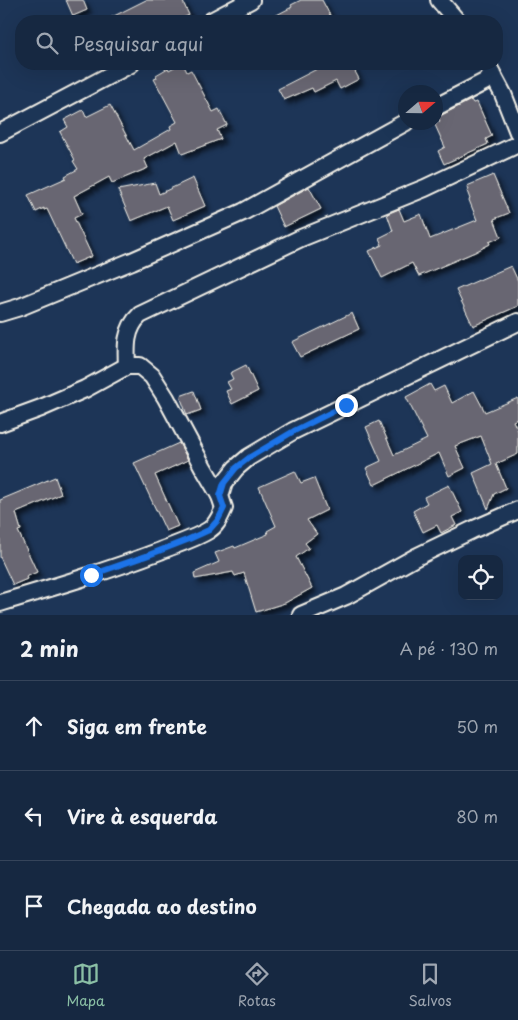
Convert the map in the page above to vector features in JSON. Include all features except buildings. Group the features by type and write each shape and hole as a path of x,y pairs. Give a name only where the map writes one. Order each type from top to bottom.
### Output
{"street":[{"path":"222,15 251,0"},
{"path":"439,0 451,15"},
{"path":"0,133 120,70"},
{"path":"443,102 490,70 503,94 518,132"},
{"path":"0,313 20,307 132,261 243,212 398,126"},
{"path":"127,366 125,346 135,320 140,315 302,238 425,188 518,144"},
{"path":"220,496 224,483 236,468 250,457 294,431 518,322"},
{"path":"0,423 85,389 127,366 140,366 152,376 166,398 220,496 224,508 218,520 209,530 187,540 146,556 0,603"},
{"path":"301,615 346,596 416,557 518,510"}],"route":[{"path":"91,575 146,556 209,530 218,520 224,508 220,496 224,483 236,468 250,457 294,431 346,405"}]}
